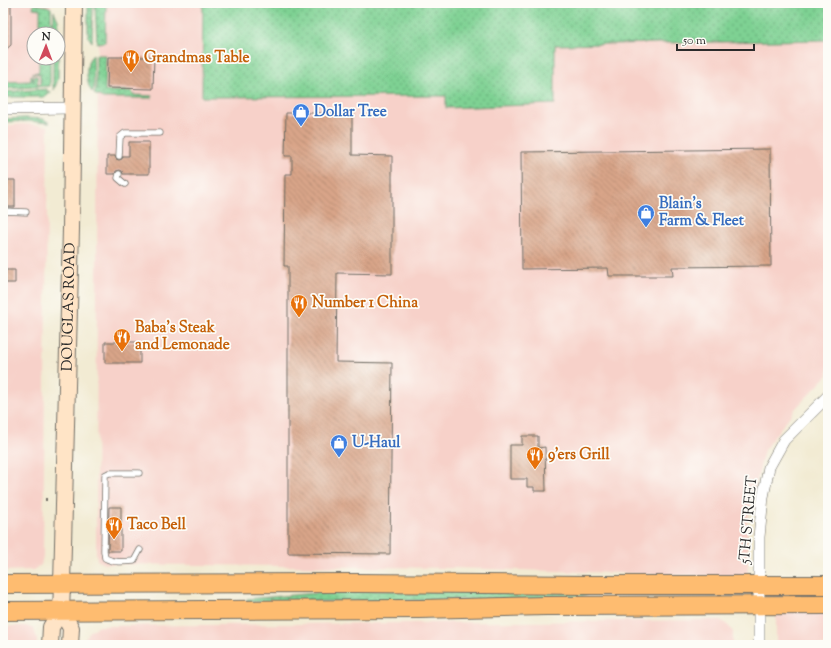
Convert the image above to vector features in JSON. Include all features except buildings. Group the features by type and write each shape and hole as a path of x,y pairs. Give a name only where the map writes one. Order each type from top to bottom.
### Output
{"main road":[{"path":"3,584 387,583 828,585"},
{"path":"3,611 828,605"}],"street":[{"name":"DOUGLAS ROAD","path":"50,645 51,627 61,611 72,229 74,3"},
{"path":"3,109 72,108"},
{"name":"5TH STREET","path":"759,645 760,531 763,496 769,467 784,440 828,396"},
{"path":"61,611 71,628 70,645"}],"lane":[{"path":"119,156 120,137 124,133 160,133"},
{"path":"119,174 118,178 125,184"},
{"path":"3,211 26,212"},
{"path":"139,473 109,473 105,475 104,551 105,558 111,561 126,562 134,561 140,550"}],"path":[{"path":"46,496 46,501"}],"shaded area":[{"path":"3,3 51,3 50,26 26,26 26,66 50,66 49,85 3,88"},
{"path":"98,3 203,3 202,97 446,96 447,108 555,104 554,45 828,40 828,375 795,409 764,450 747,522 748,577 454,568 104,564 97,560"},
{"path":"23,124 48,126 43,556 41,565 33,570 3,571 3,126"},
{"path":"776,609 828,609 828,645 776,645"},
{"path":"720,620 727,624 733,632 733,645 84,645 85,638 90,631 99,626"},
{"path":"3,626 26,626 34,629 37,645 3,645"}],"green space":[{"path":"88,3 93,3 92,42 88,36"},
{"path":"95,3 162,3 106,4 105,42 97,43"},
{"path":"203,3 828,3 828,40 555,45 555,104 446,108 446,96 202,97"},
{"path":"34,4 51,8 51,26 40,26 40,9 33,8"},
{"path":"54,11 58,20 58,26 53,26"},
{"path":"93,55 94,88 92,92 87,79 87,67 90,58"},
{"path":"96,55 106,55 105,91 132,91 133,95 153,96 152,98 103,98 94,94 96,90"},
{"path":"39,66 50,66 50,86 3,89 3,82 31,81 31,75 33,76 33,81 34,76 37,76 38,82 36,84 38,85 42,79 40,79 40,74 32,73 39,72"},
{"path":"53,66 58,66 58,79 54,90"},
{"path":"47,89 47,93 50,91 51,93 43,97 3,97 3,92"},
{"path":"3,119 43,119 50,123 29,121 3,122"},
{"path":"352,590 586,592 586,596 538,599 247,602 247,599"}],"place":[{"name":"Grandmas Table","path":"131,73"},
{"name":"Dollar Tree","path":"301,127"},
{"name":"Blain's Farm & Fleet","path":"646,228"},
{"name":"Number 1 China","path":"299,318"},
{"name":"Baba's Steak and Lemonade","path":"122,352"},
{"name":"U-Haul","path":"339,458"},
{"name":"9'ers Grill","path":"535,470"},
{"name":"Taco Bell","path":"114,540"}]}
